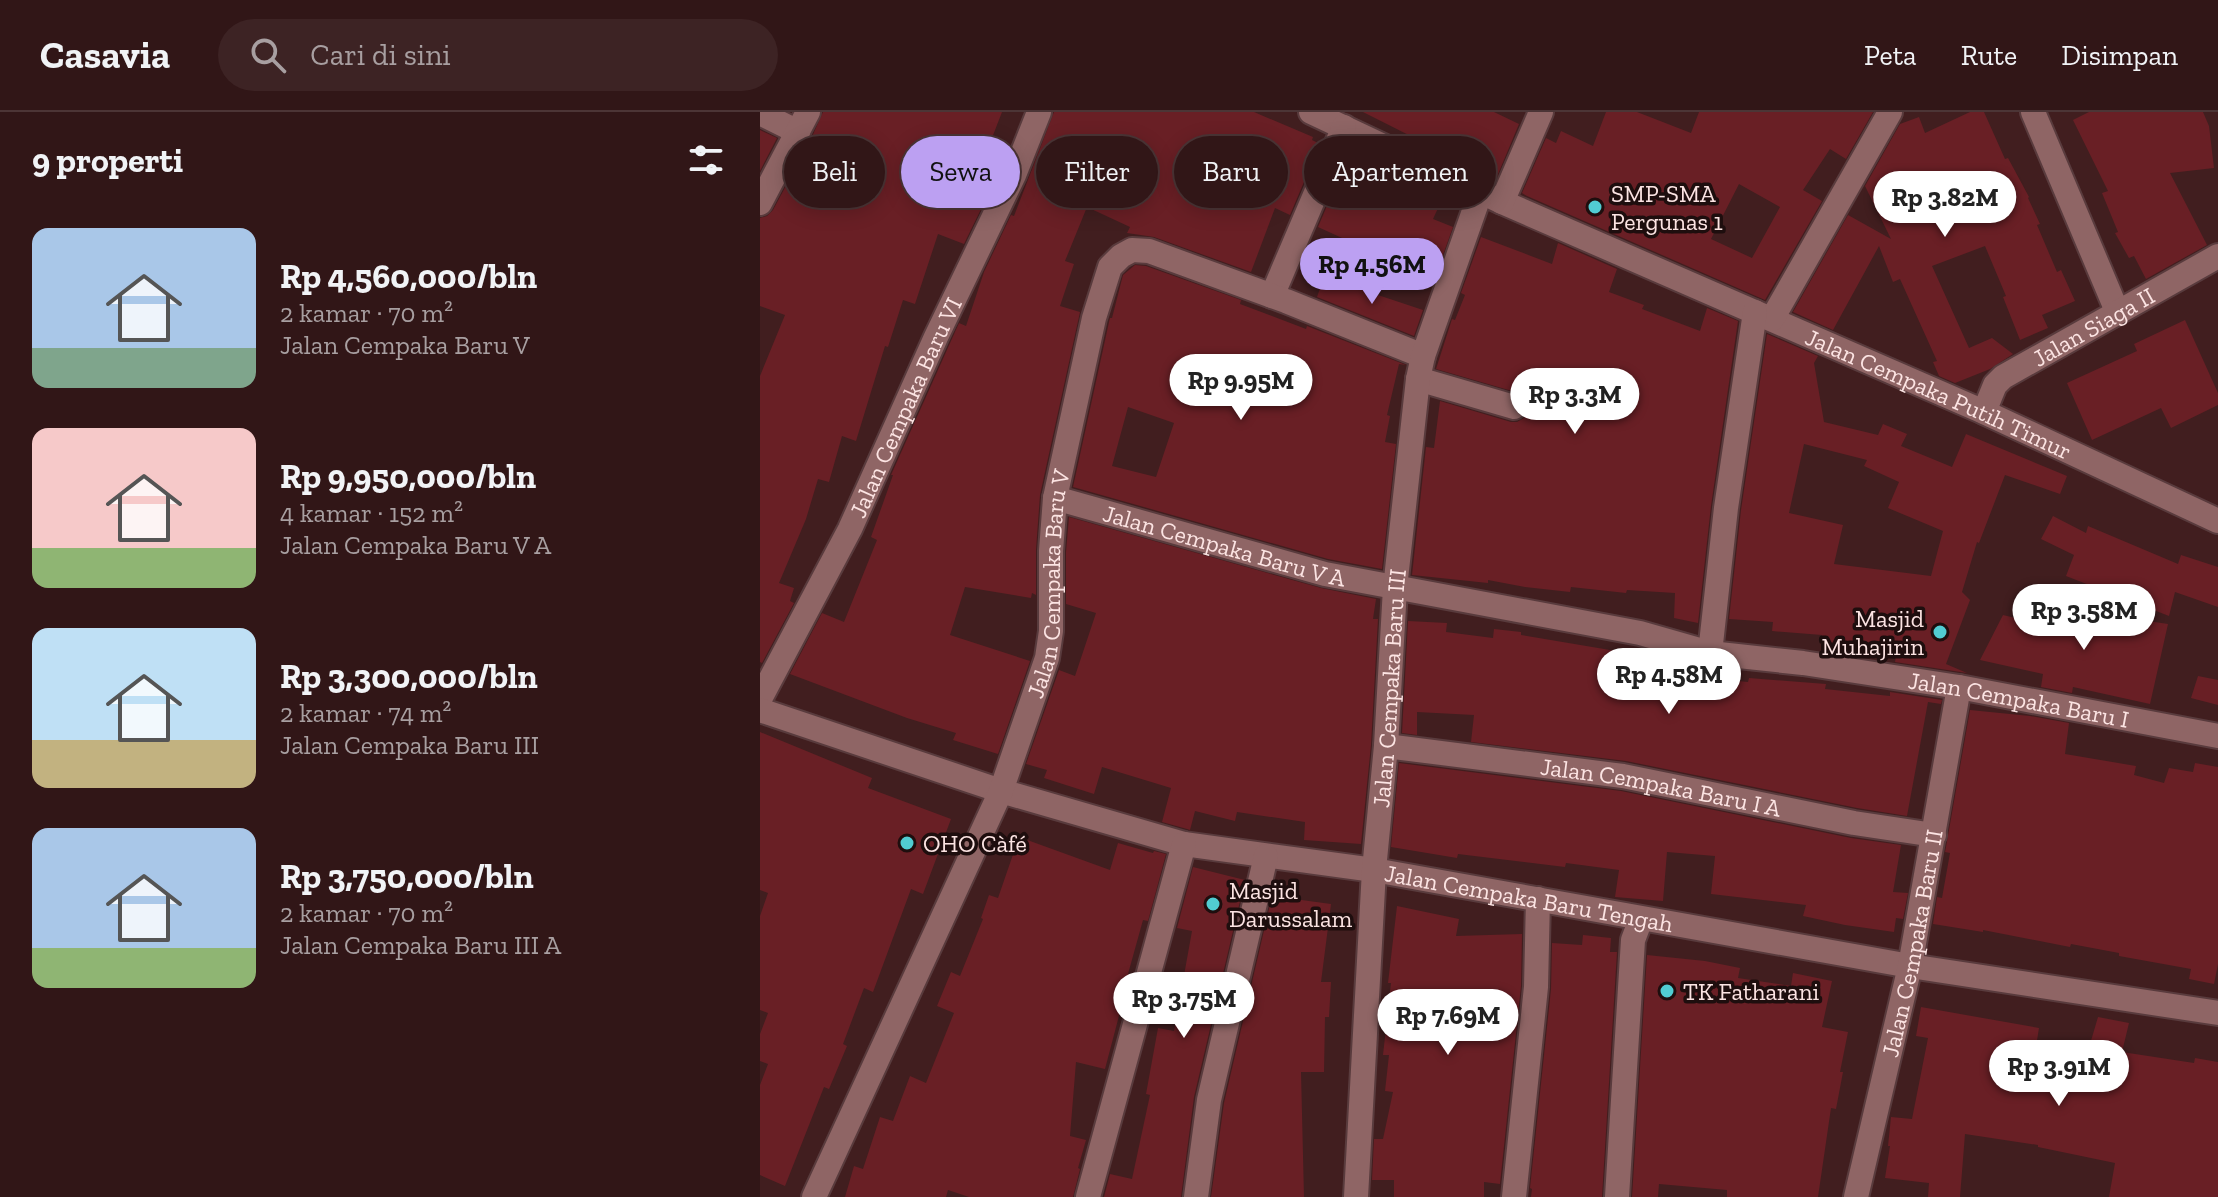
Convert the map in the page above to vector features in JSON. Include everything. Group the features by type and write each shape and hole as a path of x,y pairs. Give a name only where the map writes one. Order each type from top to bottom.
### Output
{"street":[{"name":"Jalan Cempaka Baru VI","path":"760,699 850,529 936,337 1014,175 1039,112"},
{"name":"Jalan Cempaka Putih Timur","path":"1311,112 1363,136"},
{"name":"Jalan Cempaka Baru III","path":"1496,188 1541,112"},
{"path":"1710,653 1726,508 1764,315 1890,112"},
{"path":"2033,112 2117,311"},
{"path":"760,113 803,122 760,203"},
{"path":"1272,296 1344,127"},
{"name":"Jalan Cempaka Putih Timur","path":"1496,199 1984,412 2218,521"},
{"name":"Jalan Cempaka Baru III","path":"1356,1197 1374,870 1386,746 1395,588 1421,368 1486,208"},
{"name":"Jalan Cempaka Baru V","path":"814,1197 1001,791 1047,658 1051,631 1051,551 1055,498 1094,318 1110,267 1132,250 1149,251 1272,296 1421,368 1514,407"},
{"name":"Jalan Siaga II","path":"1984,412 1995,385 2003,377 2218,256"},
{"name":"Jalan Cempaka Baru V A","path":"1055,498 1325,574 1395,588"},
{"name":"Jalan Cempaka Baru I","path":"1395,588 1640,633 1710,653 1803,663 1959,687 2218,736"},
{"name":"Jalan Cempaka Baru II","path":"1856,1197 1910,966 1959,687"},
{"name":"Jalan Cempaka Baru Tengah","path":"760,710 1001,791 1184,844 1374,870 1910,966 2218,1013"},
{"name":"Jalan Cempaka Baru I A","path":"1386,746 1623,776 1854,823 1934,835"},
{"path":"1088,1197 1184,844"},
{"path":"1196,1197 1209,1100 1266,856"},
{"path":"1514,1197 1536,987 1538,899"},
{"path":"1617,1197 1633,940 1641,919"}],"building":[{"path":"823,112 1002,112 993,136 901,136 901,208 982,208 964,244 938,234 915,304 903,300 888,347 885,346 856,441 842,436 829,482 818,479 806,519 779,583 794,588 790,601 794,603 762,663 760,376 785,315 760,306 760,218 773,210 784,189 784,208 885,208 885,136 812,136"},
{"path":"1054,112 1254,112 1311,136 1304,136 1304,182 1290,215 1275,208 1251,272 1154,237 1127,233 1130,227 1089,208 1158,208 1158,136 1045,136"},
{"path":"1363,112 1494,112 1519,124 1496,179 1496,136 1411,136"},
{"path":"1606,112 1637,112 1691,133 1699,112 1873,112 1846,159 1830,149 1803,190 1822,201 1765,300 1522,193 1546,138 1556,143 1561,131 1593,146","holes":["1739,184 1780,207 1752,258 1711,239"]},
{"path":"1970,112 1984,112 2005,159 2008,158 2029,197 2057,272 2061,270 2075,301 2042,315 2048,328 2020,340 1985,246 1932,266 1969,348 1992,338 2013,354 1990,369 1955,383 1939,376 1933,362 1937,361 1900,279 1893,282 1879,246 1833,330 1793,312 1848,215 1891,239 1865,186 1900,124 1919,117 1925,133"},
{"path":"2089,112 2203,112 2209,126 2214,168 2170,173 2207,245 2146,279 2134,256 2129,258 2115,233 2118,232 2102,193 2108,191 2073,120"},
{"path":"760,130 777,138 760,171"},
{"path":"1036,159 1036,208 1087,208 1065,261 1074,264 1060,306 1080,312 1040,495 1036,595 1032,593 1031,598 965,587 950,635 1030,661 998,754 953,740 956,733 790,674 822,613 844,622 877,540 871,537 891,475 959,323 966,326 984,272 1011,215 1014,216 1020,208"},
{"path":"1326,208 1438,208 1433,219 1453,227 1434,280 1318,227"},
{"path":"1481,237 1552,264 1558,243 1617,269 1609,292 1644,305 1642,309 1700,331 1707,308 1738,321 1711,506 1698,623 1674,618 1675,593 1627,590 1626,593 1571,587 1570,592 1488,580 1488,583 1412,575 1426,447 1434,448 1440,401 1511,422 1524,418 1529,410 1525,397 1519,393 1436,369 1452,319 1455,320 1465,295 1461,293"},
{"path":"1135,265 1146,266 1406,365 1399,364 1387,415 1390,416 1385,442 1396,444 1382,569 1328,559 1073,487 1109,322 1123,275","holes":["1128,407 1174,423 1156,477 1112,466"]},
{"path":"1324,277 1423,310 1414,336 1317,297"},
{"path":"2185,320 2218,393 2218,405 2171,428 2161,408 2092,440 2067,383 2137,351 2134,344"},
{"path":"1767,334 1818,356 1814,363 1824,422 1878,435 1883,424 1907,434 1901,446 1952,467 1966,434 2067,476 2060,494 2005,475 1977,542 1962,592 1970,600 1946,664 1967,673 1895,662 1897,651 1821,641 1822,635 1772,631 1773,622 1729,619 1741,510","holes":["1804,444 1867,460 1864,466 1899,482 1888,508 1943,531 1931,576 1834,564 1843,525 1789,513"]},
{"path":"2053,516 2086,533 2088,526 2178,564 2181,555 2218,567 2218,607 2175,592 2169,616 2066,576 2074,555 2041,539"},
{"path":"1069,517 1321,588 1376,599 1373,619 1378,619 1371,745 1361,844 1304,840 1305,822 1237,812 1235,821 1195,811 1190,830 1162,822 1171,788 1102,767 1094,794 1044,778 1047,770 1026,764 1059,670 1075,676 1096,613 1066,604"},
{"path":"2055,607 2168,624 2150,704 2073,687 2072,693 2041,687 2043,674 1980,660 2003,615 2048,626"},
{"path":"1408,621 1447,623 1446,632 1493,638 1494,629 1521,632 1521,635 1693,664 1691,676 1748,682 1749,678 1826,684 1825,689 1890,696 1890,692 1942,700 1941,704 1928,702 1907,816 1626,761 1471,742 1474,715 1417,712 1417,735 1402,733"},
{"path":"2198,676 2218,680 2218,705 2191,698"},
{"path":"1970,710 2069,723 2065,754 2136,766 2134,775 2164,783 2169,768 2193,772 2195,763 2218,767 2218,964 2214,984 2189,979 2191,969 2119,956 2119,953 1933,924 1937,897 1942,898 1950,853 1945,852"},
{"path":"760,732 872,778 868,788 951,819 923,894 911,889 873,992 864,988 843,1044 847,1046 829,1089 824,1087 785,1186 760,1175 760,1085 768,1064 760,1061 760,1034 768,1013 760,1010 760,916 768,893 760,890"},
{"path":"1399,763 1621,791 1851,838 1901,845 1893,892 1908,893 1903,919 1896,918 1894,932 1803,916 1806,905 1711,894 1715,856 1667,852 1663,901 1615,897 1619,870 1458,854 1457,858 1391,847"},
{"path":"1019,837 1110,870 1118,843 1166,854 1148,921 1143,920 1105,1069 1076,1062 1070,1136 1086,1140 1073,1197 969,1197 948,1190 946,1197 845,1197 854,1166 863,1169 880,1117 893,1121 910,1076 926,1083 954,1013 937,1006 951,972 960,976 983,919 989,895 998,898"},
{"path":"1193,867 1245,880 1194,1097 1181,1197 1104,1197 1110,1174 1132,1179 1150,1095 1146,1094 1158,1028 1174,1031 1192,931 1177,928"},
{"path":"1272,896 1331,904 1321,982 1331,982 1329,1017 1325,1017 1324,1072 1301,1072 1304,1197 1211,1197 1224,1103"},
{"path":"1397,906 1459,919 1456,936 1522,934 1521,986 1500,1184 1484,1182 1484,1197 1394,1197 1394,1180 1372,1180 1374,1139 1383,1139 1393,1092 1385,1091 1389,1055 1383,1055"},
{"path":"1583,935 1611,938 1610,952 1617,952 1602,1197 1531,1197 1551,989 1552,943 1582,945"},
{"path":"1647,955 1740,968 1738,978 1791,986 1793,973 1832,981 1822,1027 1848,1032 1836,1109 1831,1108 1818,1197 1727,1197 1727,1190 1659,1184 1658,1197 1632,1197"},
{"path":"1921,1007 2039,1028 2034,1059 2083,1068 2098,1017 2129,1023 2122,1052 2194,1063 2195,1058 2218,1062 2218,1197 2109,1197 2115,1163 2038,1145 1965,1134 1960,1197 1928,1197 1929,1183 1885,1178 1891,1117 1912,1119 1928,1038 1916,1036"}],"place":[{"name":"SMP-SMA Pergunas 1","path":"1595,207"},
{"name":"Masjid Muhajirin","path":"1940,632"},
{"name":"OHO Càfé","path":"907,843"},
{"name":"Masjid Darussalam","path":"1213,904"},
{"name":"TK Fatharani","path":"1667,991"}]}
